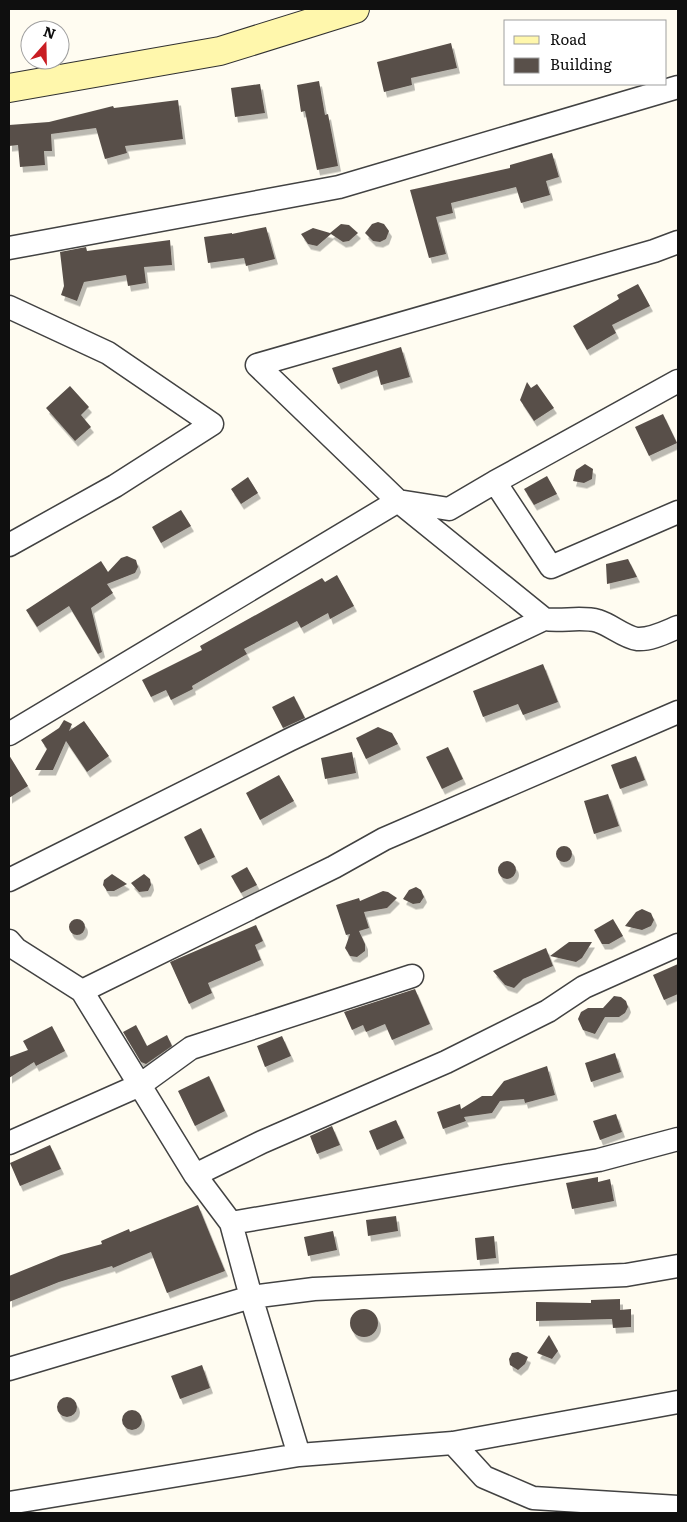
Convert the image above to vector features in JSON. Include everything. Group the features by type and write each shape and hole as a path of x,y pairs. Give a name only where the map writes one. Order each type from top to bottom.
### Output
{"street":[{"path":"9,88 220,51 355,9"},
{"path":"9,248 339,188 678,87"},
{"path":"678,242 644,254 257,365 398,501 544,619 561,622 575,618 598,621 637,639 659,635 678,627"},
{"path":"9,307 108,353 212,424 115,486 9,545"},
{"path":"9,734 398,501 449,509 678,381"},
{"path":"495,482 551,566 678,512"},
{"path":"9,880 289,740 544,619"},
{"path":"82,991 334,867 384,839 678,712"},
{"path":"9,941 16,949 82,991 196,1175 231,1223 251,1297 299,1455"},
{"path":"196,1175 262,1142 446,1062 548,1011 584,987 678,945"},
{"path":"9,1142 140,1085 191,1048 412,976"},
{"path":"231,1223 599,1160 678,1139"},
{"path":"9,1369 251,1297 314,1289 626,1275 678,1266"},
{"path":"9,1503 299,1455 453,1443 678,1402"},
{"path":"453,1443 484,1477 533,1498 678,1507"}],"building":[{"path":"451,43 457,68 411,78 412,85 384,92 377,62"},
{"path":"319,81 325,115 328,114 338,166 317,170 305,111 301,112 297,85"},
{"path":"260,84 265,113 235,117 231,88"},
{"path":"178,100 183,139 125,146 127,153 105,159 96,128 51,134 52,151 44,151 45,165 20,167 18,145 9,146 9,125 49,122 113,106 114,108"},
{"path":"552,153 559,177 546,181 550,195 521,203 516,187 451,203 453,213 436,217 446,254 429,258 410,190 510,168 510,165"},
{"path":"378,222 384,224 389,231 386,239 380,242 373,241 365,233 372,224"},
{"path":"341,224 349,225 358,233 349,241 343,242 331,234 317,246 308,244 301,234 313,228 330,233"},
{"path":"266,227 275,259 246,266 244,258 208,263 204,237"},
{"path":"170,240 172,265 144,267 146,283 128,286 126,275 84,282 77,301 61,295 64,286 60,252 86,247 87,251"},
{"path":"638,284 650,306 612,325 616,333 587,350 573,326 619,299 617,295"},
{"path":"401,347 410,377 381,385 377,370 338,384 332,368"},
{"path":"527,382 531,388 537,384 554,408 534,421 520,400"},
{"path":"70,386 89,407 81,415 91,427 75,441 46,408"},
{"path":"663,414 677,443 649,456 635,427"},
{"path":"585,464 593,469 592,479 584,483 573,481 576,470"},
{"path":"547,476 557,494 534,505 524,489"},
{"path":"248,477 258,493 241,504 231,489"},
{"path":"181,510 191,526 161,543 152,527"},
{"path":"127,556 136,560 138,567 135,573 107,584 113,593 91,608 102,652 98,654 69,606 37,627 26,610 101,561 108,572 121,558"},
{"path":"628,559 637,577 607,584 606,564"},
{"path":"337,575 354,606 330,619 328,613 301,628 297,621 244,649 247,654 192,686 193,689 171,700 166,690 151,697 142,680 202,650 200,646 322,578 325,582"},
{"path":"543,664 558,702 523,715 518,704 483,717 473,691"},
{"path":"294,696 305,718 283,728 272,707"},
{"path":"64,720 72,724 69,731 84,721 109,756 87,772 66,741 53,770 35,770 47,749 41,740 59,728"},
{"path":"378,727 392,733 398,744 366,759 356,738"},
{"path":"448,747 463,779 442,789 426,757"},
{"path":"352,752 356,773 325,779 321,758"},
{"path":"9,755 28,786 9,798"},
{"path":"636,756 645,780 620,789 611,765"},
{"path":"279,775 294,801 260,820 246,793"},
{"path":"608,794 619,826 594,834 584,801"},
{"path":"201,828 215,857 198,865 184,837"},
{"path":"561,846 567,846 572,851 570,860 561,862 556,857 556,851"},
{"path":"507,861 513,864 516,870 513,876 507,879 501,876 498,870 501,864"},
{"path":"247,867 257,885 241,893 231,876"},
{"path":"112,874 127,884 114,891 107,891 103,885 104,880"},
{"path":"144,874 150,879 151,885 148,891 139,892 131,883"},
{"path":"416,887 421,890 424,897 420,903 413,904 403,899 409,890"},
{"path":"383,891 397,898 387,908 364,912 369,928 359,931 365,944 365,951 357,957 350,956 345,948 350,934 346,935 336,905 359,898 360,901"},
{"path":"642,909 651,913 654,920 651,926 642,930 625,926 636,912"},
{"path":"74,919 80,919 85,924 83,933 74,935 69,930 69,924"},
{"path":"613,919 623,936 609,944 602,944 594,930"},
{"path":"256,925 263,941 255,945 261,960 208,983 212,993 189,1004 170,962"},
{"path":"569,942 592,942 582,958 576,962 550,956"},
{"path":"546,948 553,966 523,979 514,988 505,985 493,971"},
{"path":"678,964 678,994 664,1000 653,975"},
{"path":"415,989 430,1024 392,1040 385,1024 366,1032 363,1025 352,1030 344,1012"},
{"path":"614,996 621,997 626,1001 628,1007 625,1013 619,1017 605,1017 595,1034 583,1030 578,1019 581,1012 588,1008 603,1008"},
{"path":"136,1025 147,1046 167,1035 172,1046 146,1064 141,1062 123,1032"},
{"path":"52,1026 65,1051 36,1066 34,1062 9,1078 9,1057 28,1050 23,1041"},
{"path":"282,1036 291,1056 265,1067 257,1046"},
{"path":"615,1053 621,1072 591,1082 585,1063"},
{"path":"547,1066 555,1095 525,1103 524,1099 500,1101 492,1113 464,1117 466,1121 443,1129 437,1112 460,1104 461,1109 482,1096 492,1096 504,1081"},
{"path":"209,1076 225,1111 195,1126 178,1091"},
{"path":"616,1114 622,1132 600,1140 593,1121"},
{"path":"396,1120 404,1138 377,1150 369,1131"},
{"path":"332,1126 340,1145 317,1154 310,1136"},
{"path":"50,1145 61,1169 20,1186 10,1163"},
{"path":"598,1177 598,1182 610,1179 614,1201 572,1209 566,1183"},
{"path":"198,1205 225,1271 167,1293 151,1252 113,1268 112,1266 59,1282 9,1302 9,1276 61,1255 102,1244 101,1241 129,1229 130,1232"},
{"path":"396,1216 398,1231 368,1236 366,1220"},
{"path":"333,1231 337,1250 308,1256 304,1237"},
{"path":"494,1236 496,1258 477,1260 475,1238"},
{"path":"620,1299 620,1310 631,1309 631,1327 613,1328 612,1319 536,1321 536,1302 591,1303 591,1300"},
{"path":"364,1309 374,1313 378,1323 374,1333 364,1337 354,1333 350,1323 354,1313"},
{"path":"549,1335 558,1351 552,1359 537,1353"},
{"path":"518,1352 528,1357 525,1364 518,1370 510,1365 509,1359 512,1353"},
{"path":"202,1365 210,1388 180,1399 171,1376"},
{"path":"67,1397 74,1400 77,1407 74,1414 67,1417 60,1414 57,1407 60,1400"},
{"path":"132,1410 139,1413 142,1420 139,1427 132,1430 125,1427 122,1420 125,1413"}]}
